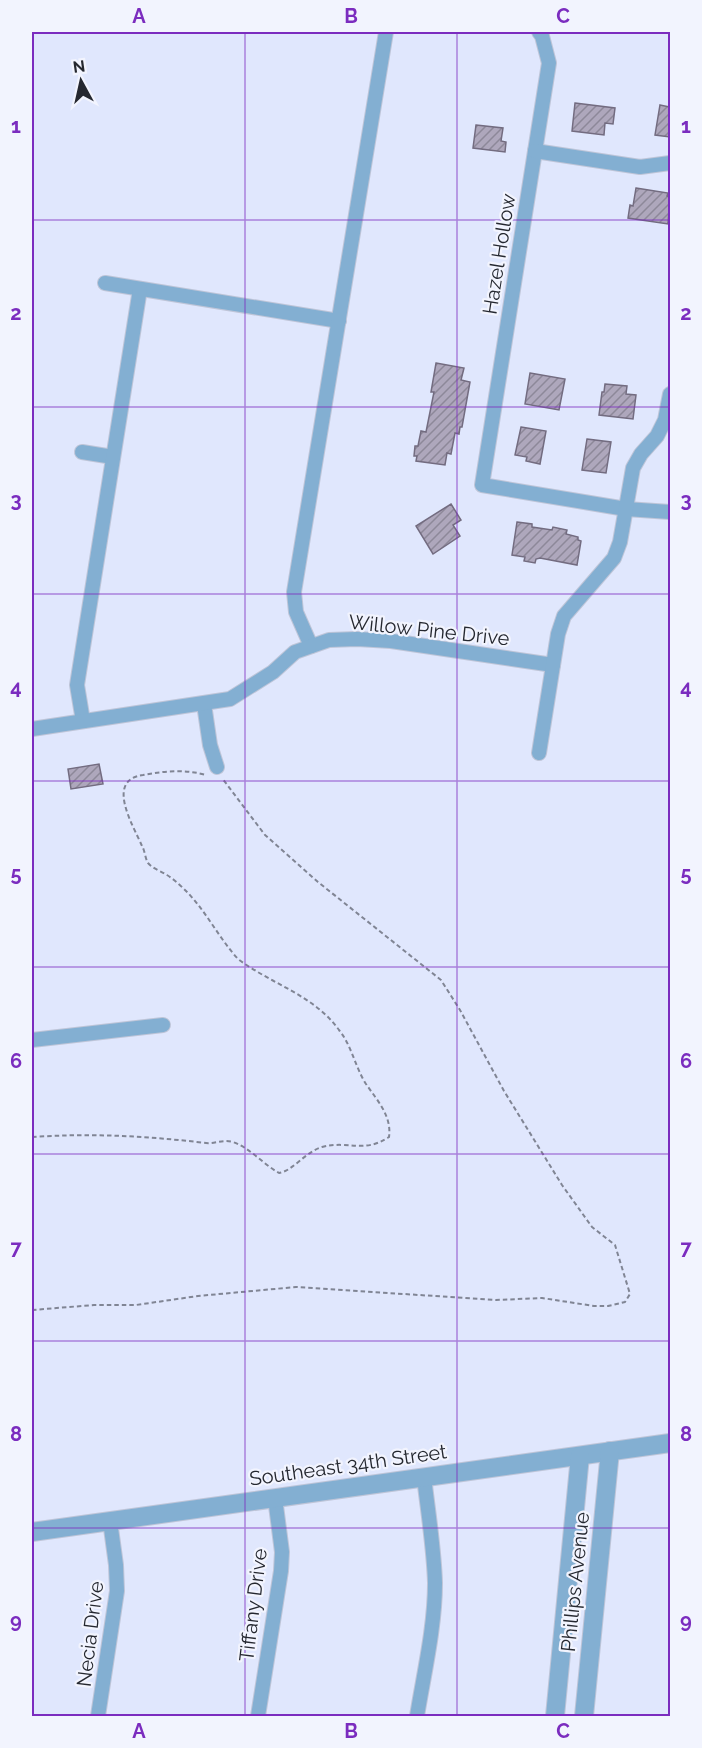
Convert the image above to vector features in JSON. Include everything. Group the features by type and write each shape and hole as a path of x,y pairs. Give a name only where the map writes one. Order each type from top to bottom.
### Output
{"street":[{"path":"311,646 296,612 294,592 386,32"},
{"name":"Hazel Hollow","path":"538,32 542,36 549,63 482,485 626,509"},
{"path":"535,151 640,167 670,163"},
{"path":"105,283 339,321"},
{"path":"83,721 77,685 140,289"},
{"path":"539,753 558,634 564,616 614,558 620,542 633,468 666,420 670,394"},
{"path":"82,452 113,457"},
{"path":"626,509 670,512"},
{"name":"Willow Pine Drive","path":"32,729 230,699 273,672 295,652 329,640 391,641 553,665"},
{"path":"204,704 210,745 217,767"},
{"path":"32,1040 163,1025"},
{"name":"Southeast 34th Street","path":"32,1532 670,1443"},
{"name":"Phillips Avenue","path":"584,1716 610,1452"},
{"name":"Phillips Avenue","path":"555,1716 580,1456"},
{"path":"417,1716 435,1584 424,1477"},
{"name":"Tiffany Drive","path":"258,1716 281,1571 282,1552 275,1498"},
{"name":"Necia Drive","path":"98,1716 117,1591 110,1521"}],"path":[{"path":"32,1310 94,1305 136,1305 283,1287 496,1300 542,1298 608,1306 626,1302 630,1294 615,1245 592,1227 562,1185 504,1091 441,980 318,882 271,841 224,781 217,767"},
{"path":"32,1137 72,1134 126,1135 210,1143 226,1141 241,1146 279,1173 313,1150 328,1146 366,1147 389,1137 391,1125 361,1075 346,1040 331,1020 306,999 249,967 238,958 186,891 149,864 134,832 124,801 125,782 136,776 171,770 197,773 224,781"}],"building":[{"path":"575,103 615,108 613,124 605,123 604,135 572,131"},
{"path":"660,105 670,107 670,137 655,135"},
{"path":"476,125 503,128 501,141 506,142 505,152 473,148"},
{"path":"636,188 668,193 667,196 670,197 668,224 628,218"},
{"path":"436,363 464,368 461,380 470,382 462,427 460,427 459,434 455,433 451,454 447,453 445,465 416,461 417,456 414,456 421,431 426,432 434,392 431,392"},
{"path":"530,373 565,379 559,410 525,404"},
{"path":"605,384 627,386 626,394 636,395 633,419 599,415"},
{"path":"521,427 546,431 540,464 526,461 527,457 515,455"},
{"path":"587,439 611,442 606,473 582,470"},
{"path":"451,504 461,520 453,525 460,536 433,554 416,526"},
{"path":"517,522 532,524 532,527 567,530 566,534 578,537 581,541 577,565 540,558 536,559 535,563 524,561 525,557 512,555"},
{"path":"99,764 103,784 71,789 68,769"}]}
